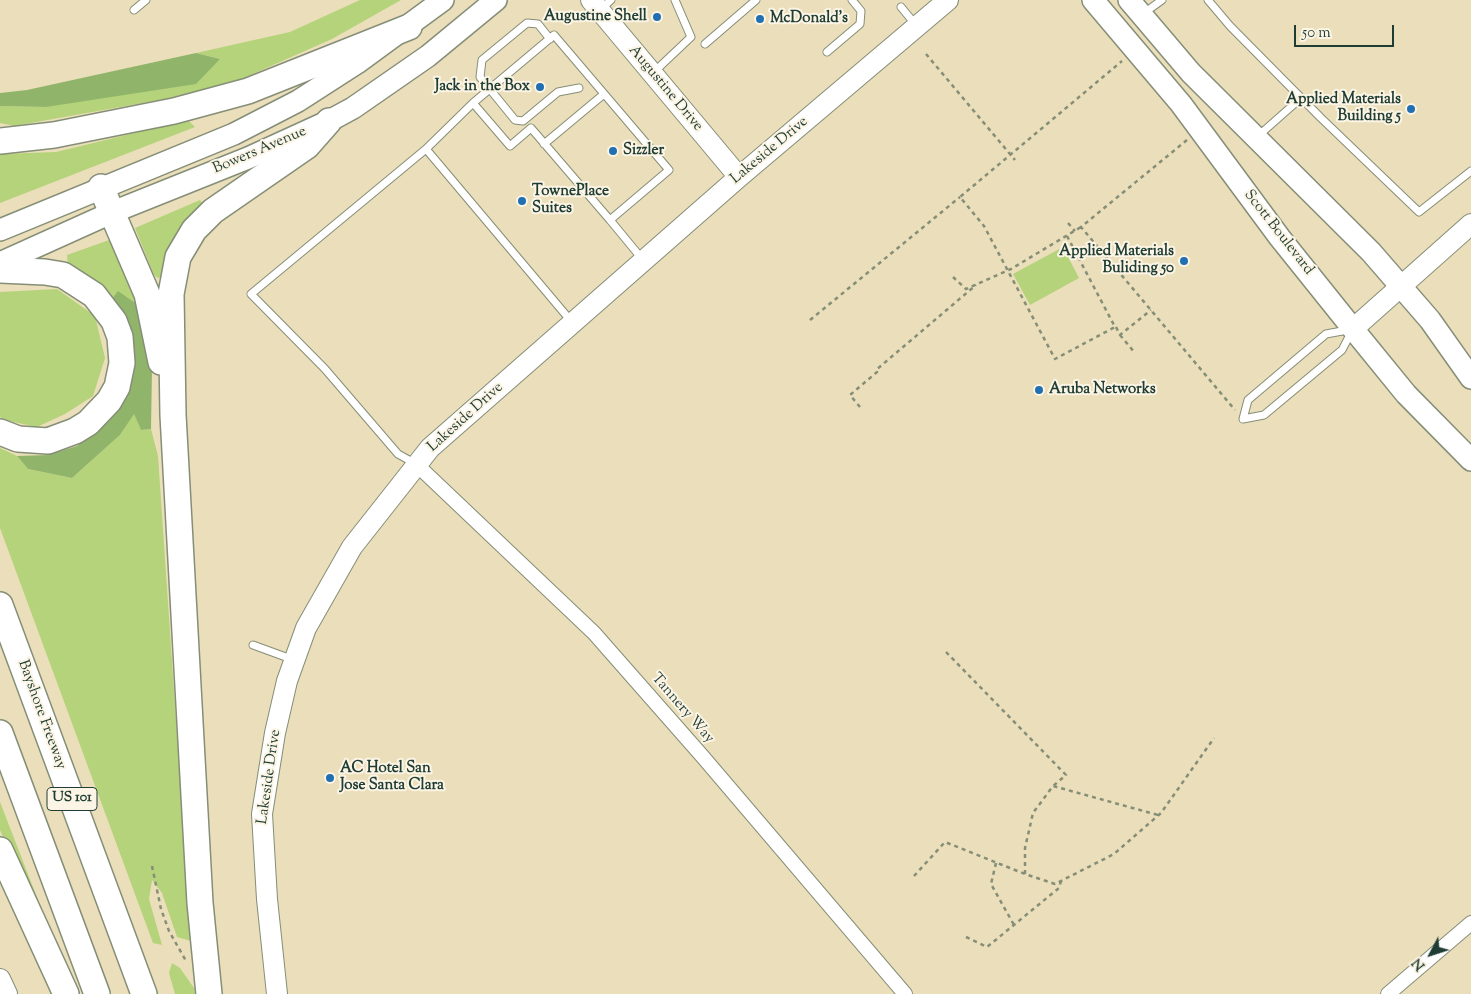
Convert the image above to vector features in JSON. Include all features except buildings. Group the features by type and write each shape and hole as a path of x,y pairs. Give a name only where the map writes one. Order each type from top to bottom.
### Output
{"highway":[{"path":"0,141 54,136 174,110 248,91 409,27"},
{"path":"209,994 200,894 173,415 171,294 178,257 194,230 212,211 307,146 329,121"},
{"path":"101,187 147,294 173,415"},
{"path":"0,270 26,270 63,275 94,294 114,321 120,338 122,363 117,387 109,401 93,418 76,430 48,441 18,439 0,432"},
{"name":"Bayshore Freeway","path":"0,605 144,994"},
{"name":"US 101","path":"0,733 97,994"},
{"path":"0,850 66,994"}],"main road":[{"name":"Bowers Avenue","path":"0,230 234,134 298,101 409,27 442,0"},
{"name":"Bowers Avenue","path":"0,263 113,212 248,158 329,121 353,108 428,56 496,0"},
{"name":"Scott Boulevard","path":"1093,0 1181,104 1280,238 1406,394 1471,460"},
{"path":"1135,8 1191,73 1371,252 1430,320 1471,378"}],"street":[{"name":"Lakeside Drive","path":"277,994 267,899 262,814 275,734 287,681 306,628 352,547 430,448 739,177 948,0"},
{"name":"Augustine Drive","path":"600,3 652,74 739,177"},
{"path":"1353,329 1471,224"},
{"name":"Tannery Way","path":"416,464 594,633 709,764 905,994"},
{"path":"1388,994 1471,923"}],"lane":[{"path":"134,10 146,0"},
{"path":"652,74 691,37 675,0"},
{"path":"705,44 756,0"},
{"path":"828,52 860,24 861,11 852,0"},
{"path":"1135,8 1162,0"},
{"path":"1208,0 1230,26 1301,98 1418,212 1471,171"},
{"path":"901,7 917,26"},
{"path":"550,39 538,24 527,23 482,60 480,77 515,120 523,121 558,92 579,88"},
{"path":"416,464 398,454 325,369 252,294 426,149 473,103 554,36 669,170 610,220"},
{"path":"544,144 604,94"},
{"path":"1256,138 1301,98"},
{"path":"473,103 510,146 531,128 644,262"},
{"path":"426,149 573,323"},
{"path":"1353,329 1342,350 1264,415 1243,419 1248,400 1326,334 1353,329"},
{"path":"253,645 294,660"}],"path":[{"path":"926,54 1015,160"},
{"path":"810,320 1127,58"},
{"path":"953,277 966,289 1008,270 1067,236 1081,227 1190,137"},
{"path":"960,197 984,226 1055,359 1115,327"},
{"path":"1068,223 1075,231"},
{"path":"1081,227 1243,419"},
{"path":"1067,236 1115,327 1135,353"},
{"path":"860,407 850,395 877,372 876,370 976,285"},
{"path":"1120,335 1150,310"},
{"path":"946,652 1066,775 1054,786 1033,813 1025,848 1025,874"},
{"path":"914,876 945,842 1055,884 1114,854 1158,815 1214,738"},
{"path":"1054,786 1158,815"},
{"path":"996,863 991,884 1014,925"},
{"path":"152,866 168,931 190,966"},
{"path":"966,937 987,947 1059,888 1061,881"}],"green space":[{"path":"360,0 401,0 332,39 237,81 165,99 14,126 0,123 0,106 46,107 220,59 196,53 290,32"},
{"path":"196,53 220,59 196,84 46,107 0,106 0,93 27,90"},
{"path":"188,120 195,127 0,203 0,154 56,152"},
{"path":"200,200 207,209 163,277 158,278 154,275 135,228"},
{"path":"112,239 138,305 112,299 68,266 67,255"},
{"path":"1063,247 1079,278 1030,305 1013,274"},
{"path":"57,289 95,316 105,358 93,396 65,414 37,427 9,421 0,417 0,292"},
{"path":"118,291 138,305 152,369 151,429 141,430 134,414 120,435 72,478 28,469 17,456 48,455 77,446 110,420 129,385 112,299"},
{"path":"134,413 141,430 151,429 158,456 191,941 177,937 162,893 152,880 149,899 162,945 153,943 0,528 0,448 17,456 28,469 72,478 120,435"},
{"path":"0,802 38,900 32,903 0,830"},
{"path":"172,963 180,968 194,988 195,994 175,994 169,973"}],"place":[{"name":"Augustine Shell","path":"657,17"},
{"name":"McDonald's","path":"760,19"},
{"name":"Jack in the Box","path":"540,87"},
{"name":"Applied Materials Building 5","path":"1411,109"},
{"name":"Sizzler","path":"613,151"},
{"name":"TownePlace Suites","path":"522,201"},
{"name":"Applied Materials Buliding 50","path":"1184,261"},
{"name":"Aruba Networks","path":"1039,390"},
{"name":"AC Hotel San Jose Santa Clara","path":"330,778"}]}
